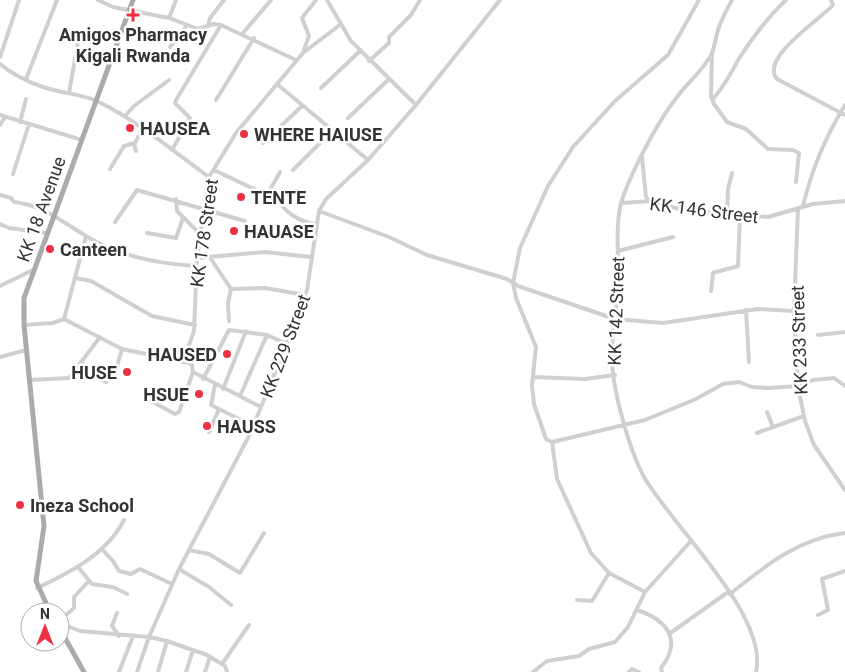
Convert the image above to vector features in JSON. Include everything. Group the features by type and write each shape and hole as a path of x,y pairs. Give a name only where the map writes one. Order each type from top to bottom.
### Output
{"main road":[{"name":"KK 18 Avenue","path":"45,602 37,588 36,572 44,526 26,350 24,295 133,0"},
{"path":"70,647 84,672"}],"street":[{"path":"0,57 19,0"},
{"path":"26,80 57,0"},
{"path":"98,0 113,6 169,18 198,29 222,25 254,38 296,60"},
{"path":"169,18 176,0"},
{"path":"208,26 210,18 224,0"},
{"path":"243,33 271,0"},
{"name":"KK 178 Street","path":"184,362 194,325 197,258 209,177 236,133 302,53 309,36 302,18 316,0"},
{"path":"334,0 328,1 360,51 416,106"},
{"path":"369,61 389,43 389,37 411,15 420,0"},
{"name":"KK 229 Street","path":"137,672 172,584 253,426 287,344 305,295 315,224 319,211 326,199 368,160 416,106 500,0"},
{"path":"700,0 668,55 596,119 559,166 520,248 513,283 516,298 536,347 533,377 534,404 539,425 546,439 552,442 624,426 655,416 723,384 738,382 759,388 798,386 813,380 831,377 838,379 845,386"},
{"name":"KK 142 Street","path":"732,0 720,24 712,53 695,78 673,102 642,157 622,203 618,221 612,353 624,426 644,476 668,514 711,565 729,592 746,622 757,649 756,672"},
{"path":"713,99 730,77 738,60 754,37 786,0"},
{"path":"831,0 833,5 786,47 776,60 773,70 777,78 845,115"},
{"path":"302,53 341,24"},
{"path":"170,47 186,25"},
{"path":"172,150 190,118 175,103 176,100 222,25"},
{"path":"216,100 254,38"},
{"path":"69,93 78,42"},
{"path":"321,88 360,51"},
{"path":"712,53 713,99 727,122 746,129 766,148 793,150 799,153 796,182"},
{"path":"0,64 26,80 96,100 143,128 209,177"},
{"path":"348,118 389,79"},
{"path":"125,116 134,106 169,80"},
{"path":"277,84 301,107 368,160"},
{"path":"20,122 26,99"},
{"name":"KK 233 Street","path":"845,105 826,143 801,207 794,311 798,386 804,416 814,445 845,490"},
{"path":"262,143 301,107"},
{"path":"0,125 2,116 82,140"},
{"path":"13,174 29,124"},
{"path":"136,151 134,144 143,128"},
{"path":"293,170 331,132"},
{"path":"110,168 127,143 134,144"},
{"path":"642,157 646,197 650,201"},
{"path":"214,170 279,201 283,209 308,223 315,224"},
{"path":"267,195 280,172"},
{"path":"727,215 728,189 732,173"},
{"path":"115,222 137,190 176,199 245,221"},
{"path":"0,195 11,198 14,202 32,204 62,218 86,236 150,260 197,266"},
{"path":"176,199 177,211 201,235"},
{"name":"KK 146 Street","path":"622,203 650,201 687,211 768,217 801,207 845,201"},
{"path":"319,211 389,237 427,255 507,279 513,283 615,319 663,322 746,310 794,311"},
{"path":"711,291 713,273 738,266 740,215"},
{"path":"147,233 176,238 183,218"},
{"path":"0,224 9,228 46,233"},
{"path":"64,319 86,236"},
{"path":"618,251 673,237"},
{"path":"197,258 265,252 310,257"},
{"path":"209,256 230,289 229,321"},
{"path":"0,286 33,270"},
{"path":"75,278 91,281 152,316 194,325"},
{"path":"230,289 265,288 305,295"},
{"path":"746,310 749,362"},
{"path":"24,325 53,323 64,319 122,349 192,365 193,372 179,412 175,414 149,400"},
{"path":"203,379 227,330 268,335 287,344"},
{"path":"223,389 246,331"},
{"path":"818,334 845,332"},
{"path":"240,396 268,335"},
{"path":"29,380 67,379 82,363 100,337"},
{"path":"82,363 94,376 106,382 117,366 122,349"},
{"path":"0,357 26,350"},
{"path":"193,372 203,379 261,407"},
{"path":"533,377 585,379 615,375"},
{"path":"215,385 210,403 253,426"},
{"path":"209,432 219,409"},
{"path":"766,412 773,427"},
{"path":"757,433 791,423 804,416"},
{"path":"552,442 557,479 566,503 582,530 591,553 609,573 645,592"},
{"path":"37,588 78,567 102,549 124,520"},
{"path":"189,550 208,554 240,573 264,533"},
{"path":"669,634 770,561 814,540 845,533"},
{"path":"533,672 550,660 578,656 589,649 612,643 628,627 645,592 690,542"},
{"path":"102,549 119,572 131,574 140,569 172,584"},
{"path":"78,567 94,585 113,587 127,594"},
{"path":"179,569 231,605"},
{"path":"818,615 828,610 822,579 845,571"},
{"path":"577,600 592,601 609,573"},
{"path":"70,612 74,608 74,597 89,581"},
{"path":"637,610 661,621 669,634 672,646 662,671 654,672"},
{"path":"117,613 112,626 119,636"},
{"path":"222,664 249,624"},
{"path":"70,626 80,632 167,641 193,650 222,664 227,672"},
{"path":"119,672 133,636"},
{"path":"160,671 167,641"},
{"path":"186,672 193,650"},
{"path":"205,672 210,658"},
{"path":"629,672 632,668 639,672"}],"place":[{"name":"Amigos Pharmacy Kigali Rwanda","path":"133,15"},
{"name":"HAUSEA","path":"130,128"},
{"name":"WHERE HAIUSE","path":"244,134"},
{"name":"TENTE","path":"241,197"},
{"name":"HAUASE","path":"234,231"},
{"name":"Canteen","path":"50,249"},
{"name":"HAUSED","path":"227,354"},
{"name":"HUSE","path":"127,372"},
{"name":"HSUE","path":"199,394"},
{"name":"HAUSS","path":"207,426"},
{"name":"Ineza School","path":"20,505"}]}
